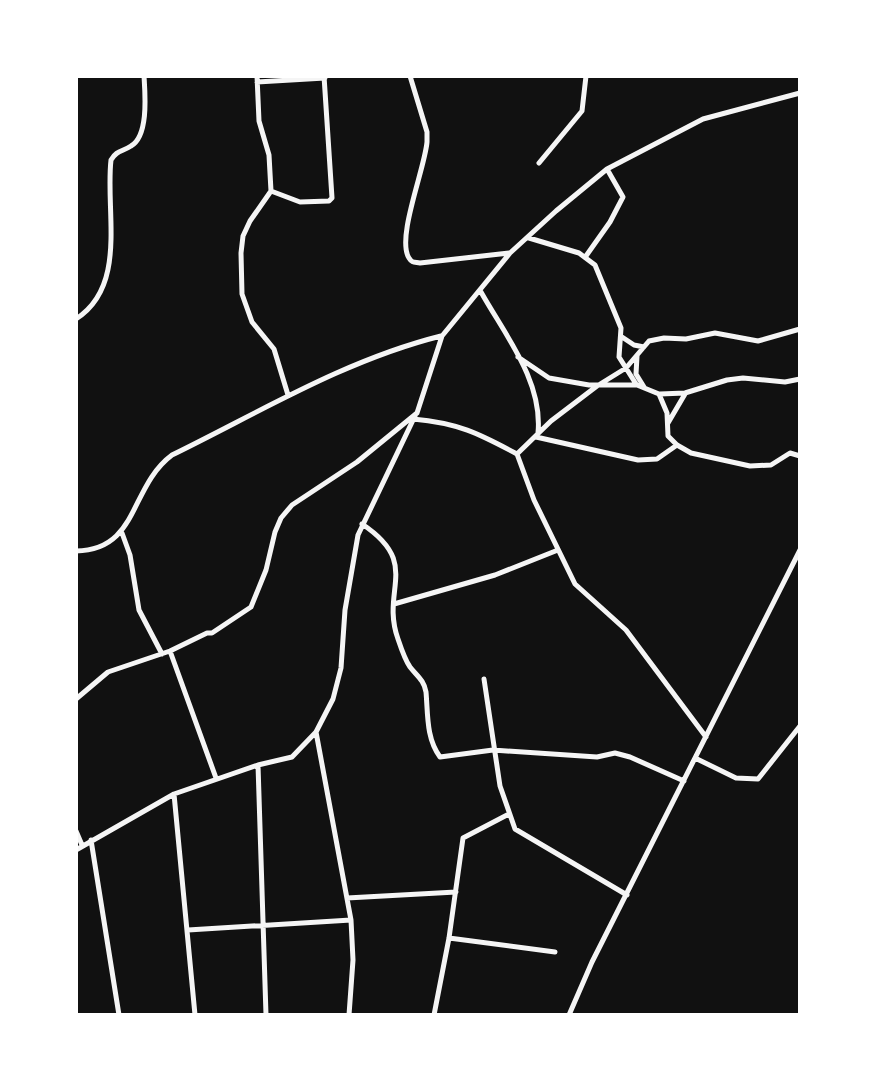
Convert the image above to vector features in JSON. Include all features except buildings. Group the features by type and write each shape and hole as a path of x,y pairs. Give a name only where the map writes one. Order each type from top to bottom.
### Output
{"street":[{"path":"76,319 86,313 101,290 108,268 111,160 116,151 134,144 139,138 144,115 144,76"},
{"path":"410,76 427,132 427,142 405,235 408,256 411,261 420,263 510,253"},
{"path":"539,163 582,111 586,76"},
{"path":"271,191 300,202 329,201 332,198 324,77 257,79 259,121 269,155 271,191 243,236 242,294 252,322 274,349 288,395"},
{"path":"76,850 174,794 216,778 292,757 316,732 333,699 341,668 351,564 362,524 415,416 442,336 510,253 607,169 703,119 800,93"},
{"path":"586,256 623,197 607,169"},
{"path":"529,238 586,256 595,265 618,319 622,337 619,357 637,385"},
{"path":"481,292 533,386 539,402 536,435"},
{"path":"517,454 597,386 626,368 649,341 686,339 715,333 758,341 800,329"},
{"path":"76,551 105,545 122,533 158,466 172,455 288,395 402,346 442,336"},
{"path":"622,337 644,347"},
{"path":"637,354 636,374 645,387"},
{"path":"518,357 549,378 597,386 637,385 659,394 664,401 668,436 691,453 750,466 771,465 790,453 800,456"},
{"path":"659,394 685,393 727,380 785,382 800,379"},
{"path":"667,424 685,393"},
{"path":"415,416 479,433 517,454 534,500 575,584 626,630 706,737"},
{"path":"76,699 108,672 212,633 251,607 266,570 275,532 292,505 357,462 415,416"},
{"path":"536,435 638,460 657,459 677,445"},
{"path":"362,524 380,536 395,561 394,626 410,666 422,678 426,692 427,723 435,751 440,757 493,750 597,757 615,753 684,781"},
{"path":"122,533 130,555 139,610 162,654"},
{"path":"394,604 495,575 558,550"},
{"path":"569,1015 592,962 800,550"},
{"path":"170,651 216,778"},
{"path":"484,679 500,786 519,833 627,895"},
{"path":"695,758 736,778 758,779 800,726"},
{"path":"316,732 351,920 353,960 349,1015"},
{"path":"258,765 266,1015"},
{"path":"174,794 195,1015"},
{"path":"434,1015 463,838 509,814"},
{"path":"76,831 82,845"},
{"path":"91,840 119,1015"},
{"path":"347,898 456,892"},
{"path":"188,930 262,928 351,920"},
{"path":"449,938 555,952"}]}
